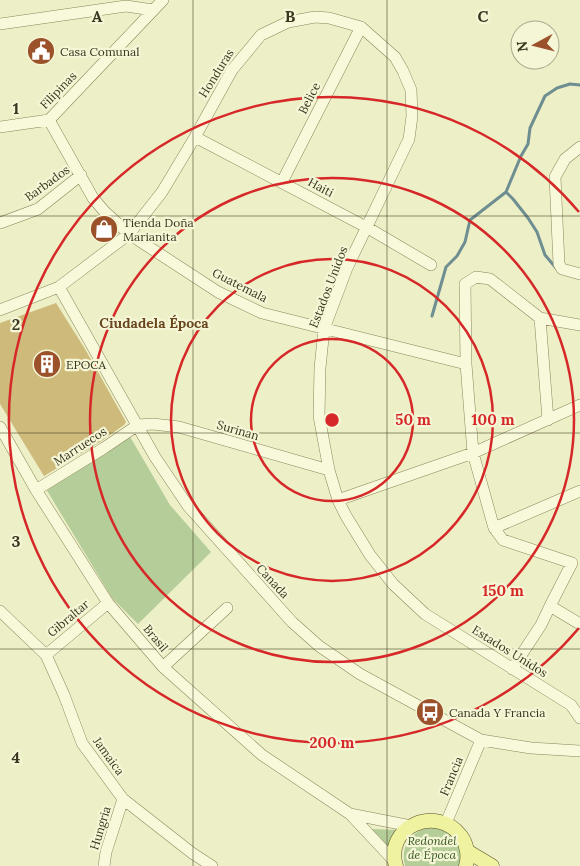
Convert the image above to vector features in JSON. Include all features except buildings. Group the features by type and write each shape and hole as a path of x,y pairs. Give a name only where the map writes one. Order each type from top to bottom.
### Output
{"main road":[{"path":"395,863 395,850 404,832 422,821 434,820 446,823 463,839 467,851 466,866"},
{"path":"467,851 492,866"}],"street":[{"name":"Filipinas","path":"0,127 49,120 163,0"},
{"path":"0,24 126,6 153,10"},
{"name":"Honduras","path":"0,310 58,287 129,234 162,192 232,70 261,34 288,22 315,17 329,18 361,27 395,57 411,90"},
{"name":"Belice","path":"282,182 361,27"},
{"name":"Estados Unidos","path":"411,90 412,116 409,139 348,268 324,329 320,368 319,416 329,470 338,500 370,555 393,584 425,614 571,705 580,718"},
{"name":"Guatemala","path":"49,120 93,198 104,211 129,234 218,292 262,313 466,364"},
{"name":"Haiti","path":"195,137 368,228 431,265"},
{"path":"580,147 565,159 555,177 559,264 562,269 580,274"},
{"name":"Barbados","path":"0,223 38,209 81,174"},
{"path":"512,668 576,564 503,540 494,528 473,453 466,364 465,284 476,277 490,279 540,318 580,325"},
{"name":"Canada","path":"58,287 155,457 188,506 292,622 319,646 360,674 481,740 530,748 580,751"},
{"path":"540,318 548,420"},
{"path":"338,500 473,453 580,405"},
{"name":"Surinan","path":"138,425 153,424 179,427 329,470"},
{"name":"Marruecos","path":"36,490 138,425"},
{"name":"Brasil","path":"0,427 36,490 108,603 163,668 262,755 350,814 395,863"},
{"path":"494,528 580,491"},
{"name":"Gibraltar","path":"46,655 108,603"},
{"path":"550,606 580,624"},
{"path":"163,668 227,608"},
{"name":"Jamaica","path":"0,611 46,655 82,743 123,799 192,853 212,866"},
{"name":"Francia","path":"446,823 481,740"},
{"name":"Hungria","path":"104,866 106,852 123,799"},
{"name":"Brasil","path":"350,814 411,826"}],"green space":[{"path":"129,435 170,505 211,552 138,624 112,598 46,489"},
{"name":"Redondel de Época","path":"429,827 444,831 455,839 460,851 460,866 405,866 404,852 408,841 417,832"},
{"path":"371,829 398,830 391,840 389,851"}],"waterway":[{"path":"556,268 545,255 537,232 528,218 506,192 528,144 530,128 545,96 557,88 570,84 580,85"},
{"path":"432,316 446,267 457,256 465,242 470,220 506,192"}],"place":[{"name":"Casa Comunal","path":"41,51"},
{"name":"Tienda Doña Marianita","path":"104,229"},
{"name":"EPOCA","path":"47,364"},
{"name":"Canada Y Francia","path":"430,712"}],"district":[{"name":"Ciudadela Época","path":"154,323"}]}
